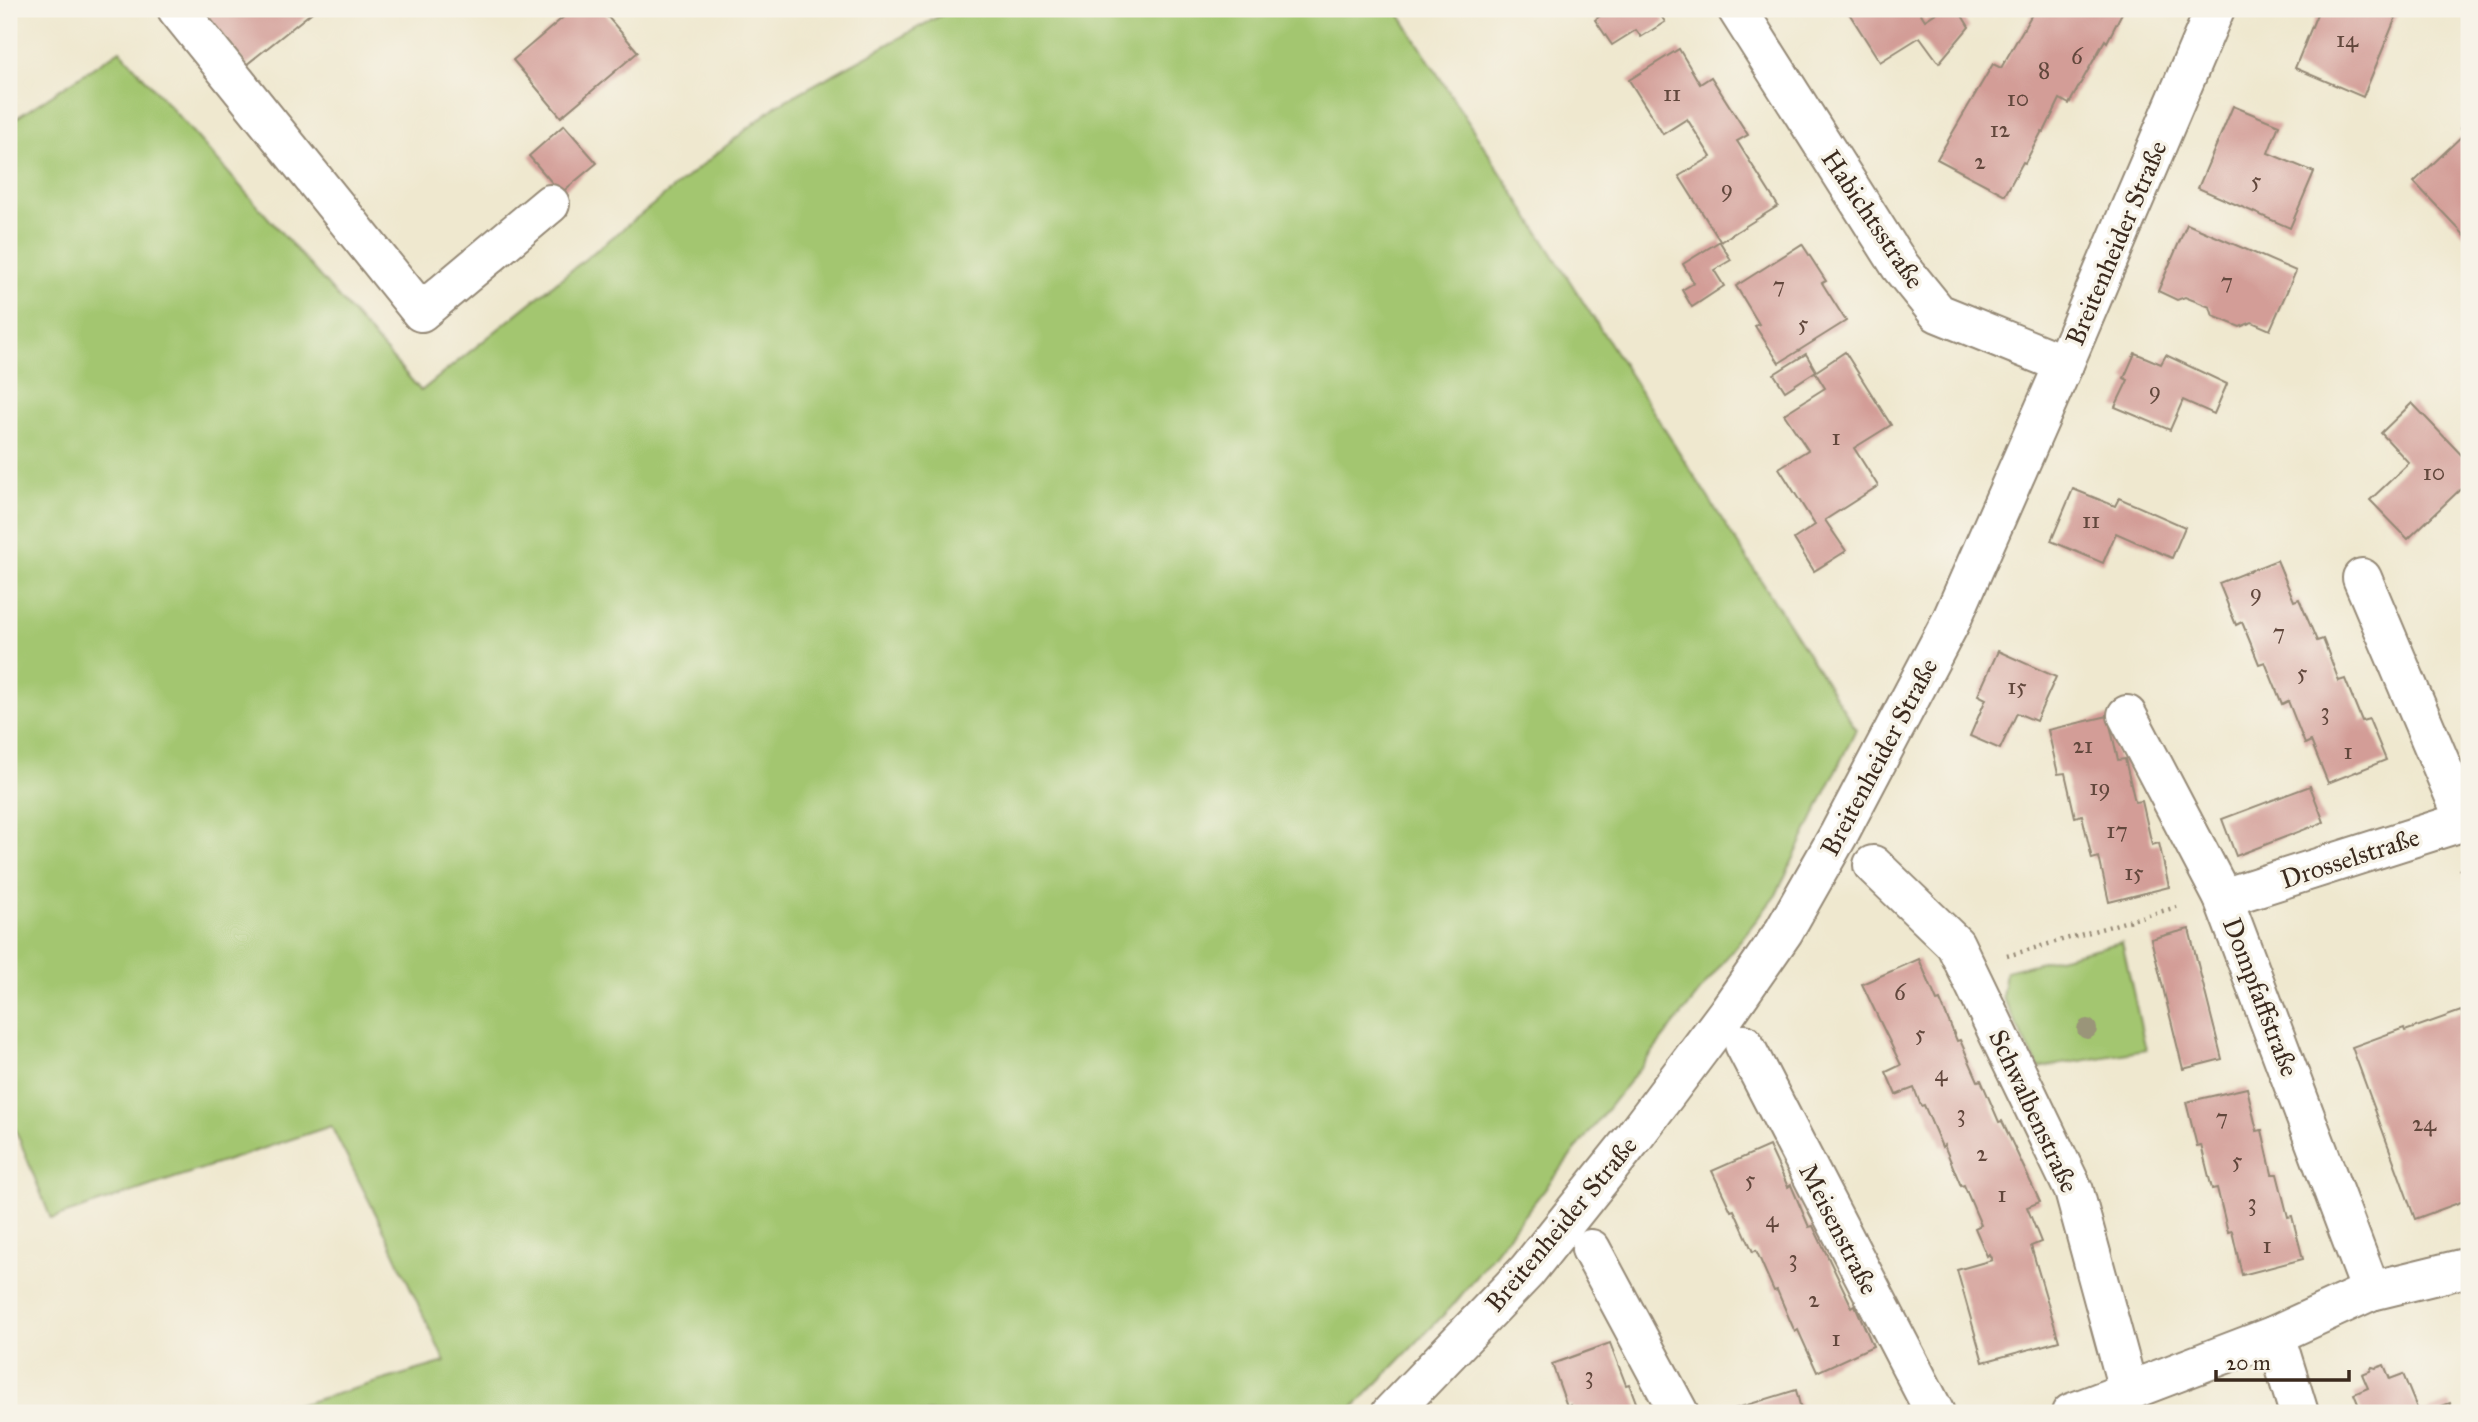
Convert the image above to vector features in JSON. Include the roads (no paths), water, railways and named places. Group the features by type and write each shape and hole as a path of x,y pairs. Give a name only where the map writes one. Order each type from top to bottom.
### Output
{"street":[{"path":"177,9 421,312 550,204"},
{"name":"Habichtsstraße","path":"1737,9 1900,266 1938,313 2064,364"},
{"name":"Breitenheider Straße","path":"1391,1413 1527,1271 1642,1127 1727,1013 1784,930 1839,834 1951,621 2215,9"},
{"name":"Drosselstraße","path":"2222,896 2465,821 2362,578"},
{"name":"Dompfaffstraße","path":"2127,715 2222,896 2371,1290"},
{"name":"Schwalbenstraße","path":"1872,864 1955,944 2074,1191 2129,1393"},
{"name":"Meisenstraße","path":"1744,1044 1935,1413"},
{"path":"1591,1249 1679,1413"},
{"path":"2071,1413 2275,1335 2371,1290 2469,1267"},
{"path":"2275,1335 2299,1413"}]}
